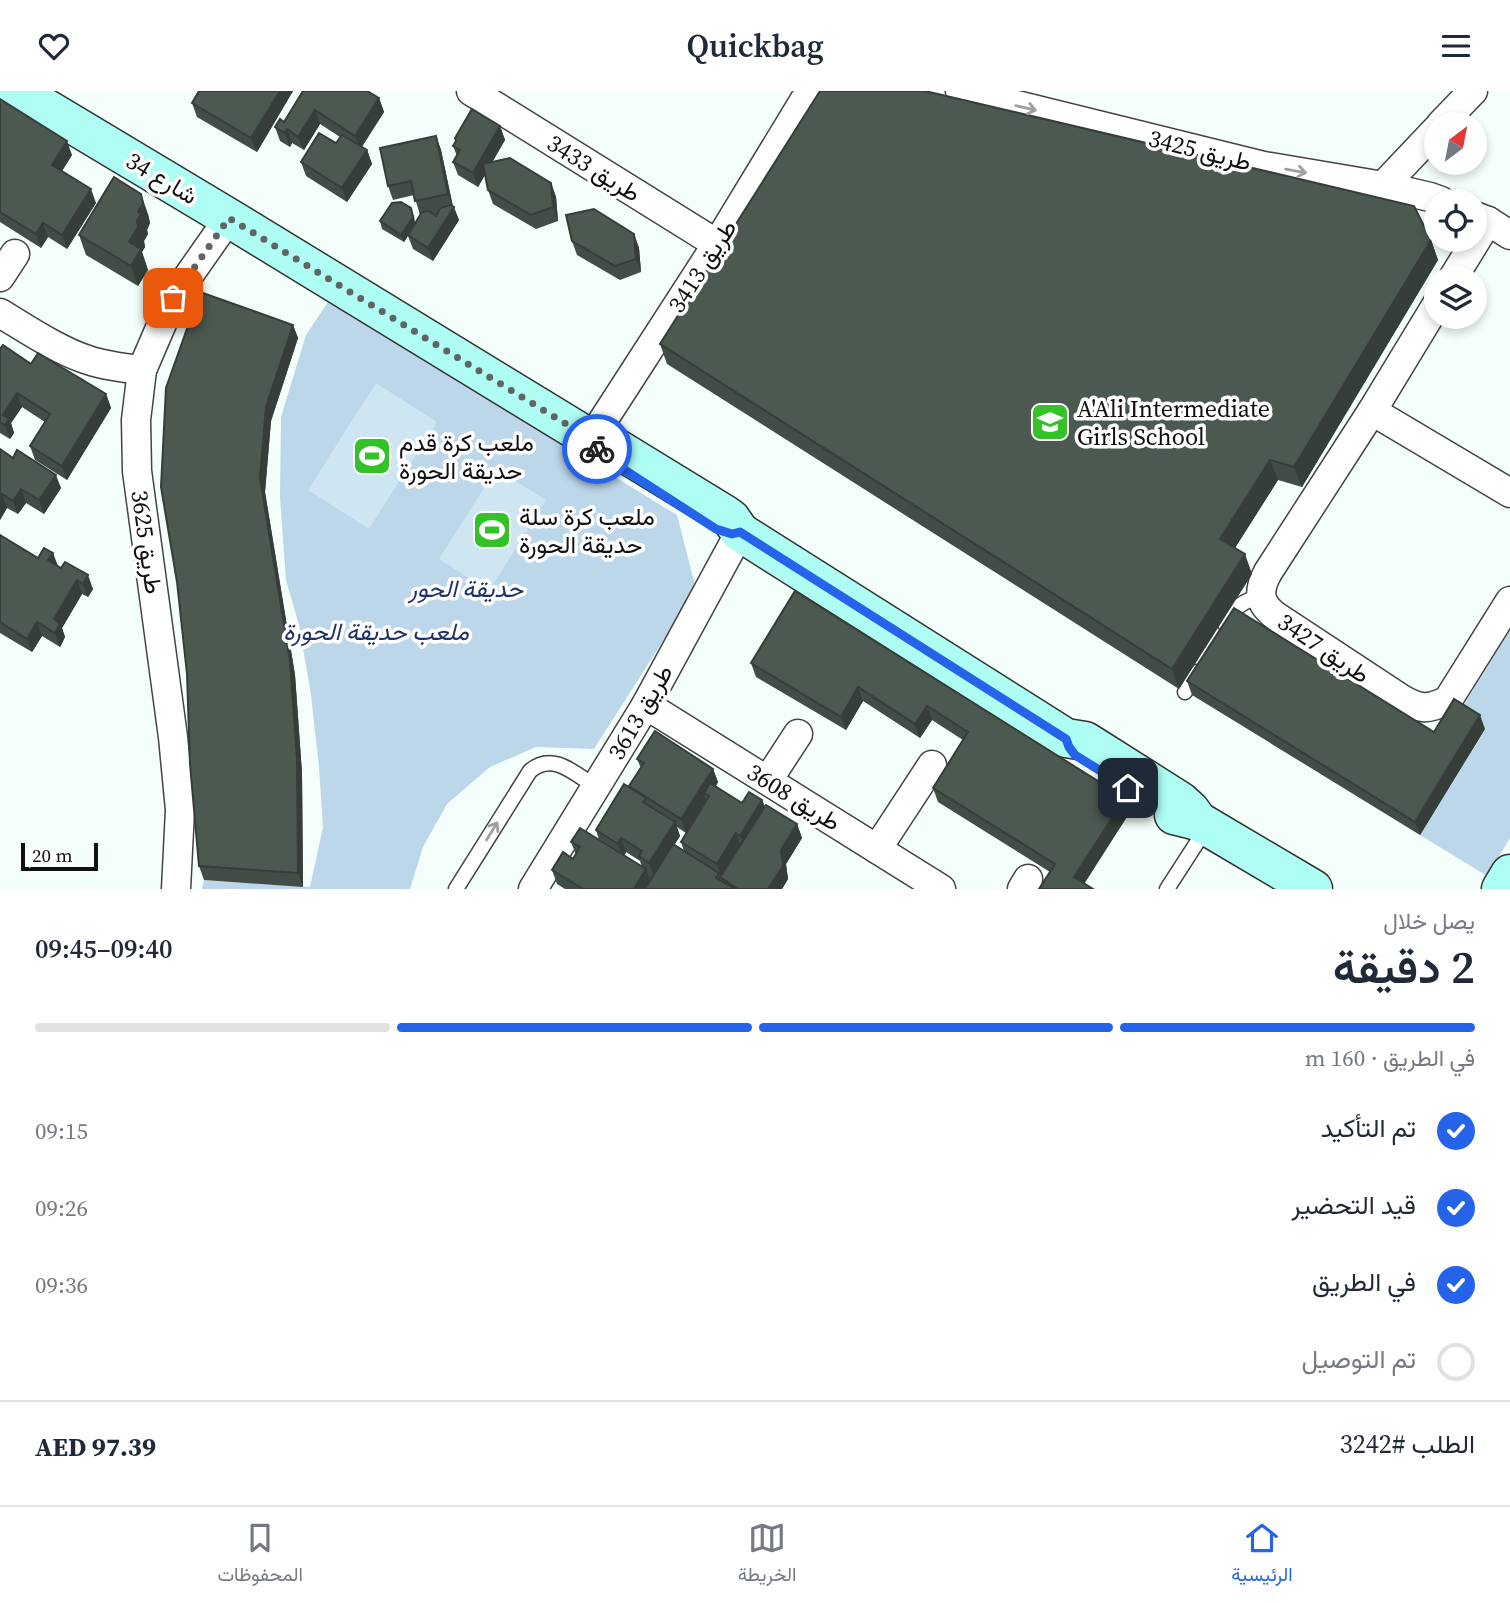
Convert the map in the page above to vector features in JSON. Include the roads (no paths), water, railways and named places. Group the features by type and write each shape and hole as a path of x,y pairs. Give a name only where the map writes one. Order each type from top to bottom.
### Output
{"street":[{"name":"شارع 34","path":"17,91 593,440 600,454 716,529 732,534 740,532 1066,739 1075,755 1128,788 1174,815 1203,823 1313,889"},
{"name":"طريق 3433","path":"471,91 717,244"},
{"name":"طريق 3413","path":"593,440 810,91"},
{"path":"1453,112 1473,91"},
{"name":"طريق 3425","path":"978,93 1058,121 1264,166 1424,196"},
{"path":"1383,186 1424,143"},
{"name":"طريق 3625","path":"176,889 180,810 173,737 137,471 136,420 142,370 173,298 229,218"},
{"path":"1461,266 1491,224"},
{"path":"4,323 85,359 113,367 142,370"},
{"name":"طريق 3427","path":"1424,325 1262,584 1249,593 1277,617 1415,707 1433,708 1448,700 1510,601"},
{"path":"1372,411 1510,493"},
{"name":"طريق 3613","path":"533,889 646,705 740,532"},
{"name":"طريق 3608","path":"646,705 941,889"},
{"path":"768,780 798,734"},
{"path":"877,849 932,765"},
{"path":"1500,889 1510,874"}],"lane":[{"path":"1216,639 1234,610 1251,598 1249,593"},
{"path":"1185,692 1204,660"},
{"path":"456,889 530,771 537,765 553,762 596,787"},
{"path":"1167,889 1203,823"}],"place":[{"name":"A'Ali Intermediate Girls School","path":"1050,422"},
{"name":"ملعب كرة قدم حديقة الحورة","path":"372,456"},
{"name":"ملعب كرة سلة حديقة الحورة","path":"492,530"}],"park label":[{"name":"حديقة الحور","path":"466,588"},
{"name":"ملعب حديقة الحورة","path":"376,631"}]}
